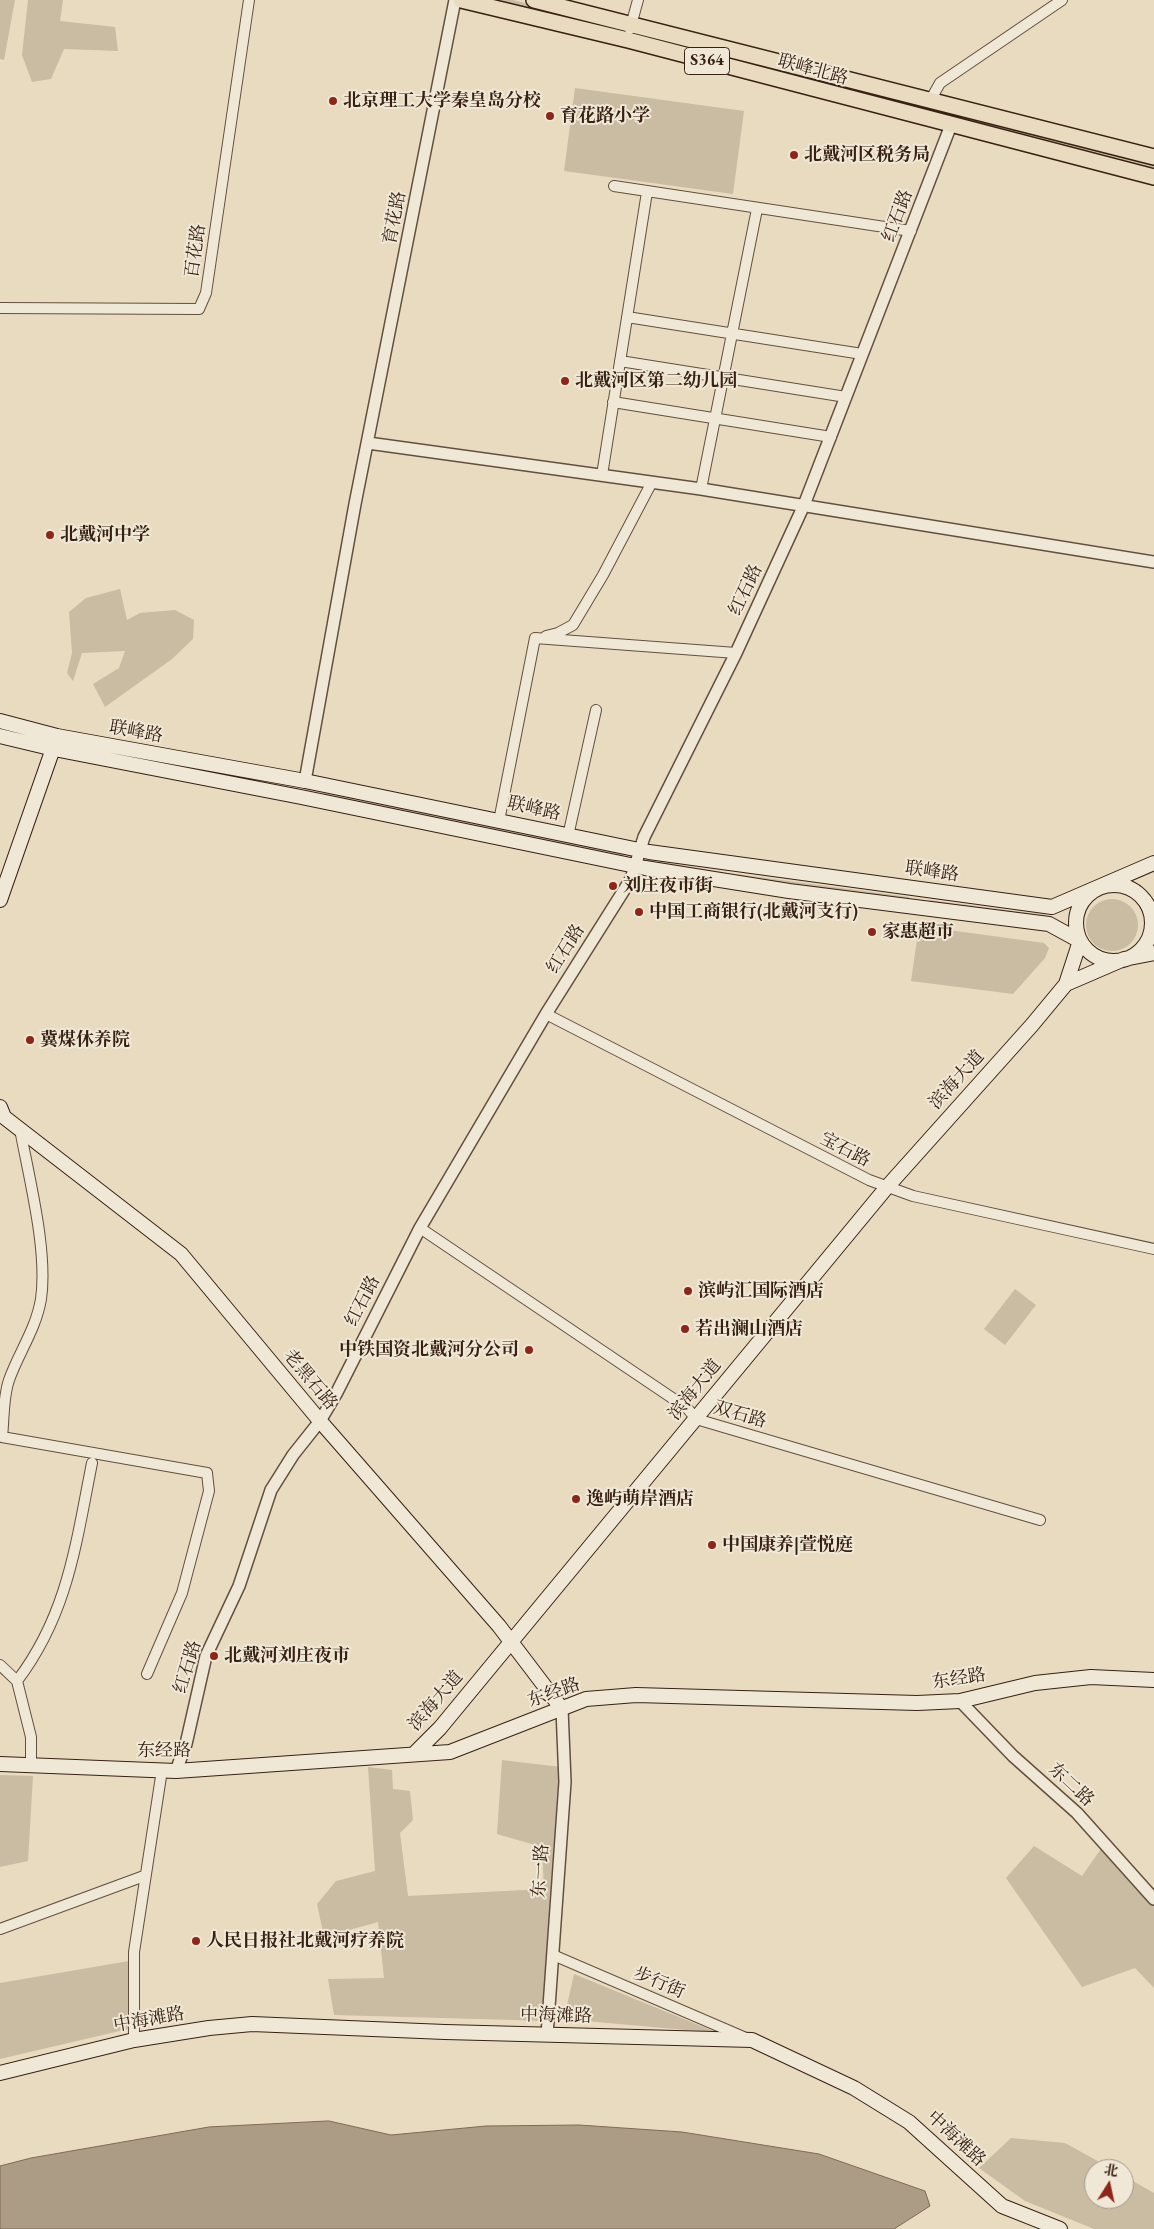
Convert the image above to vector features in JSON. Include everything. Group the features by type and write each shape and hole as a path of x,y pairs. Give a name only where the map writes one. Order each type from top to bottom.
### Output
{"main road":[{"name":"联峰北路","path":"461,0 628,40 951,126 1154,177"},
{"name":"联峰北路","path":"534,0 1154,157"},
{"path":"951,126 958,108"},
{"name":"联峰路","path":"0,721 55,743 301,797 635,866 789,891 1049,924 1080,941"},
{"name":"联峰路","path":"0,736 305,781 640,850 1052,907 1064,904 1097,889"},
{"path":"0,900 55,743"},
{"path":"1154,863 1097,889 1087,896 1080,906 1076,917 1076,930 1080,941 1088,951 1099,958 1111,960 1124,959 1154,953"},
{"path":"1066,984 1135,954 1147,939 1152,921 1152,906 1133,890 1121,886 1108,885 1097,889"},
{"path":"1066,984 1080,941"},
{"name":"滨海大道","path":"414,1754 440,1728 887,1187 1032,1025 1066,984"},
{"name":"老黑石路","path":"0,1107 4,1117 180,1254 320,1421 511,1642 562,1709"},
{"name":"东经路","path":"0,1764 169,1771 369,1759 450,1752 586,1699 636,1695 917,1703 960,1701 1035,1683 1091,1677 1154,1680"},
{"name":"中海滩路","path":"0,2073 134,2040 209,2028 252,2024 547,2035 752,2040 854,2088 909,2122 1002,2206 1060,2229"}],"street":[{"name":"百花路","path":"0,308 199,309 206,294 250,0"},
{"name":"育花路","path":"305,781 355,504 455,0"},
{"path":"628,40 638,0"},
{"path":"930,101 940,83 1062,0"},
{"name":"红石路","path":"169,1771 186,1744 206,1656 239,1586 272,1490 293,1455 320,1421 336,1394 420,1228 546,1014 631,879 644,838 736,653 804,505 951,126"},
{"path":"614,186 911,231"},
{"path":"602,475 647,192"},
{"path":"700,489 757,208"},
{"path":"627,317 862,354"},
{"path":"620,361 846,397"},
{"path":"613,402 831,437"},
{"path":"368,443 700,489 1154,562"},
{"path":"535,638 558,633 573,625 603,575 652,482"},
{"path":"535,638 736,653"},
{"path":"499,821 535,638"},
{"path":"568,836 596,710"},
{"path":"301,797 305,781"},
{"name":"宝石路","path":"546,1014 869,1180 887,1187 912,1196 1154,1249"},
{"path":"20,1129 36,1222 41,1267 41,1298 34,1328 8,1382 2,1437 207,1473 209,1491 182,1593 147,1674"},
{"name":"双石路","path":"420,1228 687,1408 696,1419 1040,1520"},
{"path":"17,1681 32,1662 49,1631 70,1576 92,1464"},
{"path":"0,1665 17,1681 31,1737 31,1766"},
{"name":"东二路","path":"960,1701 1013,1756 1078,1813 1154,1898"},
{"name":"东一路","path":"547,2035 565,1782 562,1709"},
{"path":"134,2040 134,1952 144,1876 169,1771"},
{"path":"0,1929 144,1876"},
{"name":"步行街","path":"553,1956 752,2040"}],"shaded area":[{"path":"0,0 15,0 4,60 0,59"},
{"path":"28,0 63,0 60,21 115,27 118,51 64,49 51,79 32,82 22,55"},
{"path":"488,0 513,0 623,28 621,34"},
{"path":"639,31 931,107 929,115 637,39"},
{"path":"575,88 744,111 733,194 564,171"},
{"path":"979,121 1059,138 1154,163 1154,171 977,126"},
{"path":"120,589 127,620 140,613 175,610 194,620 193,639 172,659 105,707 93,684 119,668 125,651 82,653 73,681 67,673 72,653 69,612 86,598"},
{"path":"324,793 624,854 623,858 323,798"},
{"path":"658,861 728,873 909,897 909,902 657,865"},
{"path":"1112,899 1126,903 1134,911 1138,925 1134,939 1126,947 1112,951 1098,947 1090,939 1086,925 1090,911 1098,903"},
{"path":"929,900 1046,915 1045,921 928,905"},
{"path":"919,926 1044,943 1049,948 1045,958 1013,994 911,981"},
{"path":"1015,1289 1036,1305 1005,1345 984,1329"},
{"path":"502,1760 561,1767 549,2021 334,2015 328,1979 384,1978 378,1922 324,1937 317,1904 336,1881 375,1871 368,1767 392,1770 393,1789 410,1791 413,1820 400,1833 408,1896 544,1889 542,1847 497,1834"},
{"path":"0,1775 33,1776 28,1861 0,1867"},
{"path":"1034,1846 1082,1876 1103,1846 1154,1905 1154,1988 1135,1968 1082,1987 1006,1878"},
{"path":"129,1961 128,2029 0,2059 0,1983"},
{"path":"574,1974 718,2033 564,2019"},
{"path":"329,2121 391,2135 486,2126 579,2125 682,2132 819,2154 925,2191 930,2206 894,2229 0,2229 0,2166 31,2158 209,2127"},
{"path":"1011,2138 1065,2143 1094,2159 1084,2159 1084,2209 1134,2209 1134,2182 1154,2193 1154,2229 1094,2229 1025,2201 979,2168"}],"place":[{"name":"北京理工大学秦皇岛分校","path":"333,101"},
{"name":"育花路小学","path":"550,116"},
{"name":"北戴河区税务局","path":"794,155"},
{"name":"北戴河区第二幼儿园","path":"565,381"},
{"name":"北戴河中学","path":"50,535"},
{"name":"刘庄夜市街","path":"613,886"},
{"name":"中国工商银行(北戴河支行)","path":"639,912"},
{"name":"家惠超市","path":"872,932"},
{"name":"冀煤休养院","path":"30,1040"},
{"name":"滨屿汇国际酒店","path":"688,1291"},
{"name":"若出澜山酒店","path":"685,1329"},
{"name":"中铁国资北戴河分公司","path":"529,1350"},
{"name":"逸屿萌岸酒店","path":"576,1499"},
{"name":"中国康养|萱悦庭","path":"712,1545"},
{"name":"北戴河刘庄夜市","path":"214,1656"},
{"name":"人民日报社北戴河疗养院","path":"196,1941"}]}
